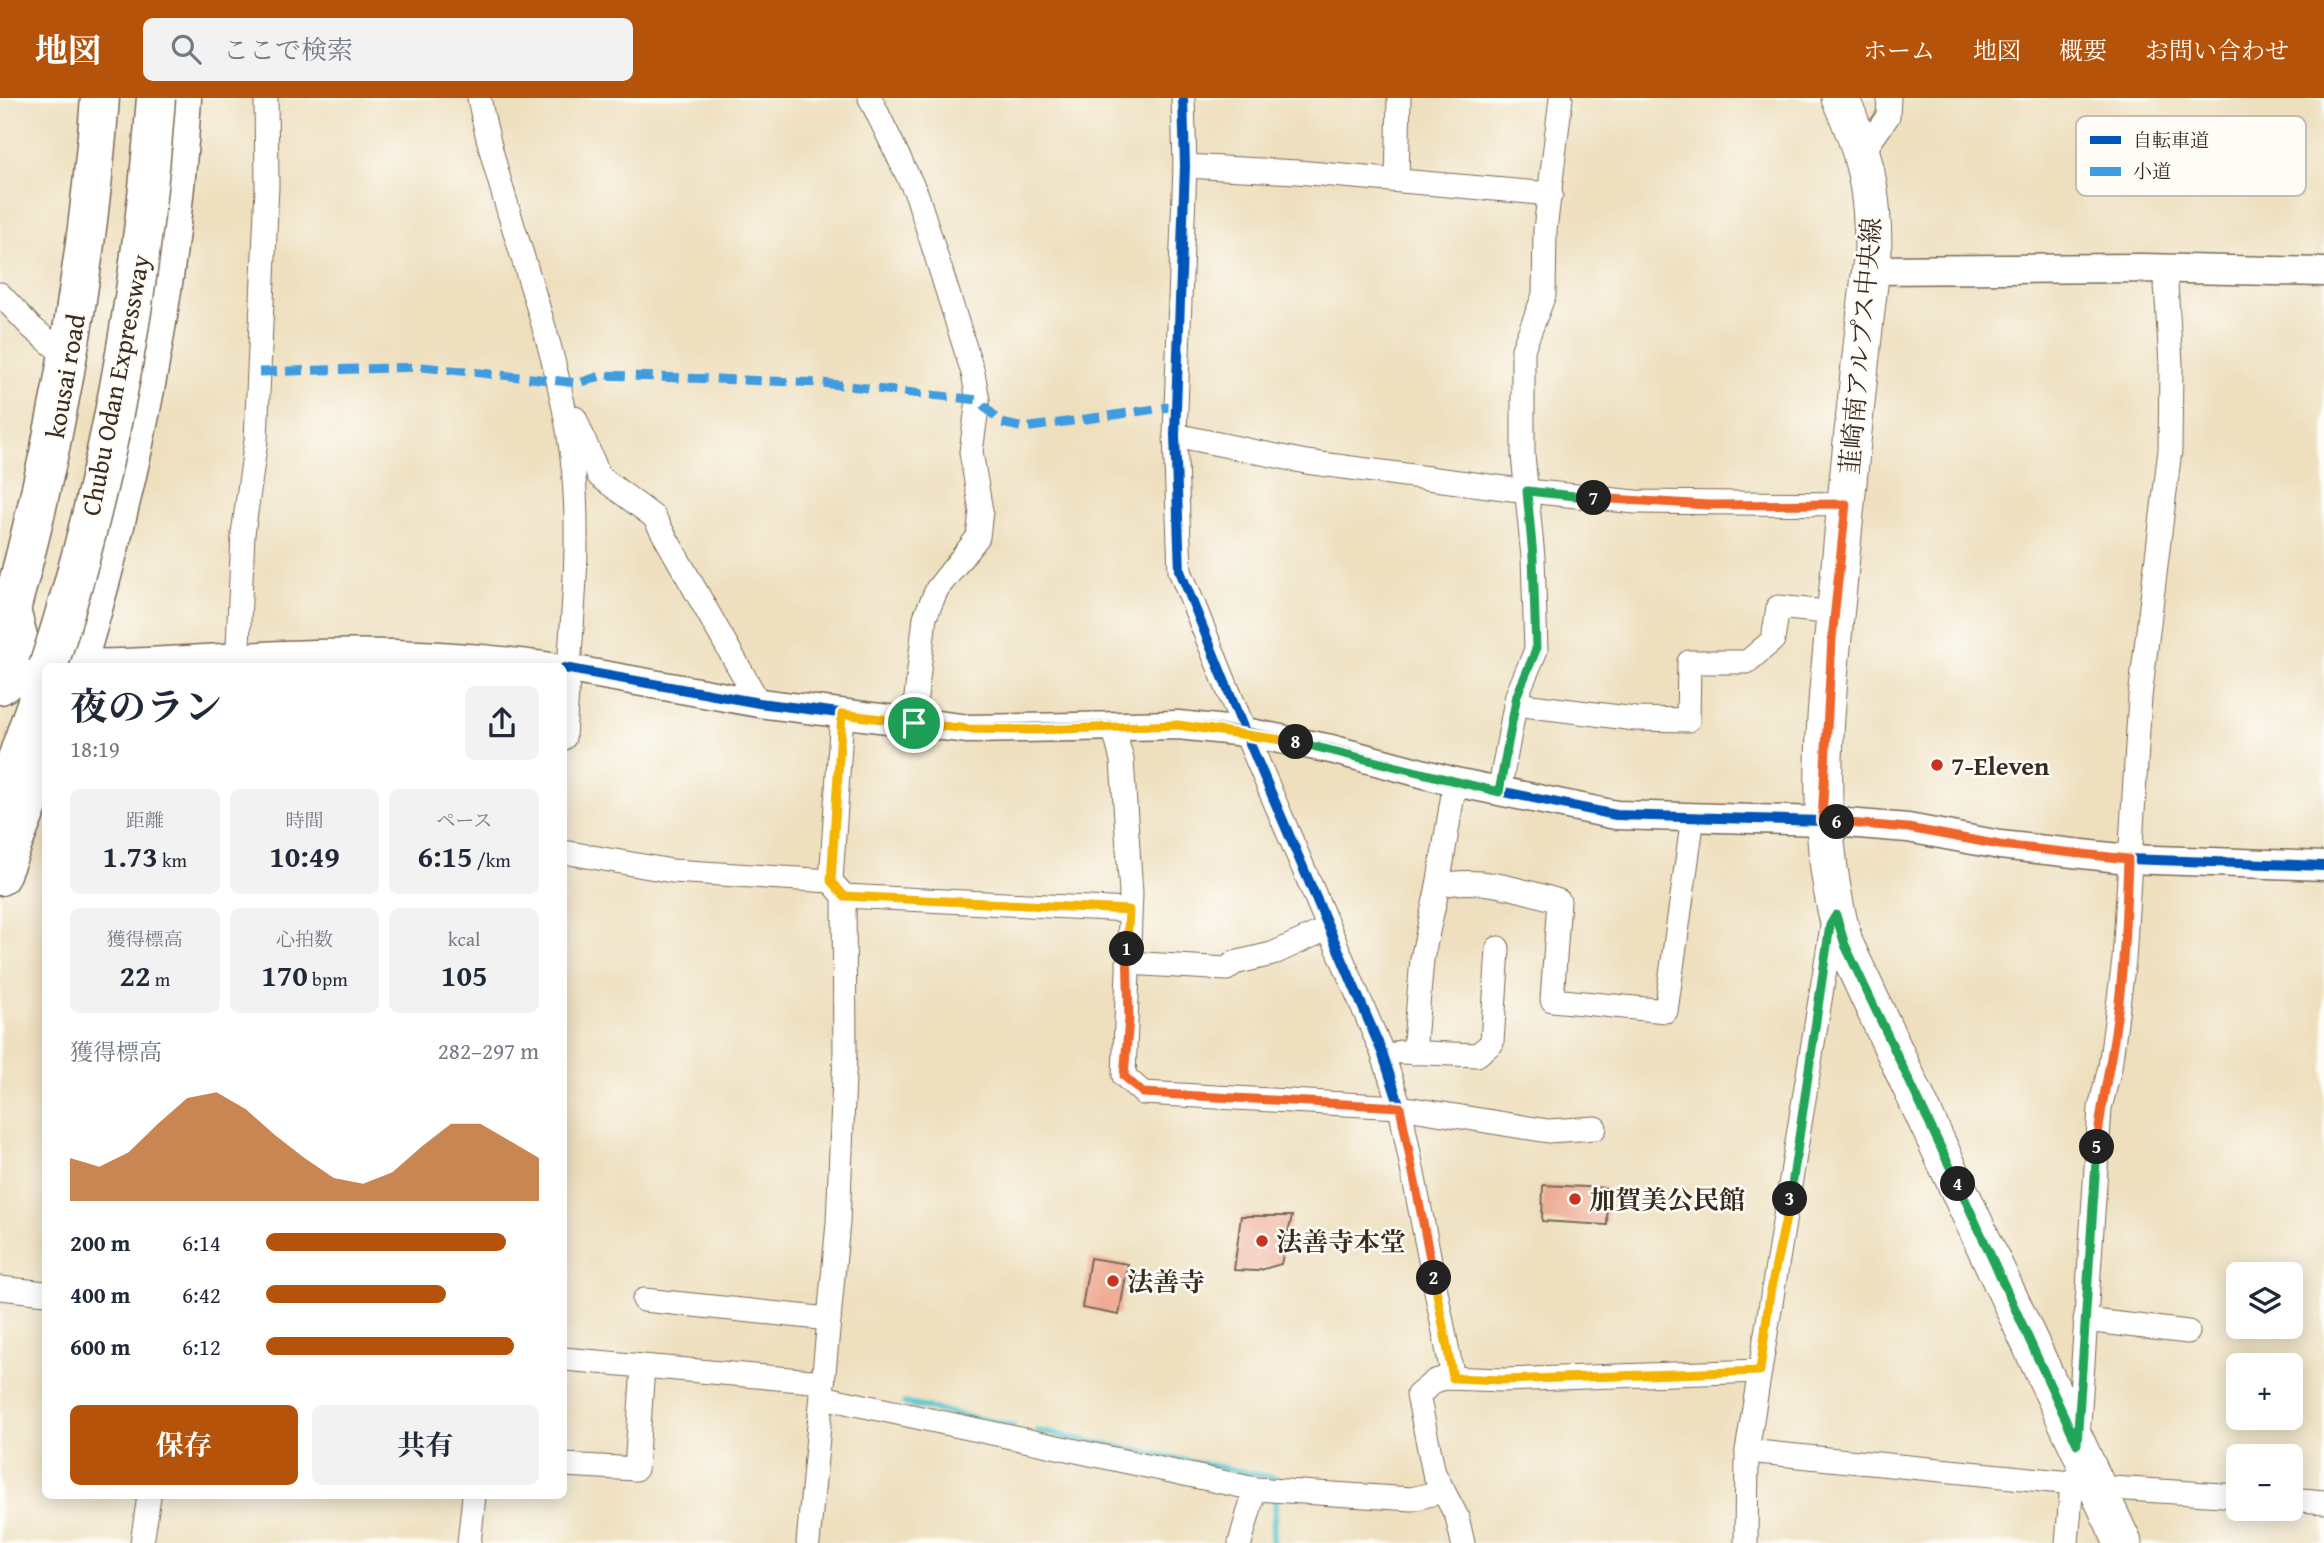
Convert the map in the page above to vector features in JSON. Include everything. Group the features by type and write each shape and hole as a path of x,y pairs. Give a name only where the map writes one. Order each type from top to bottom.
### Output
{"highway":[{"name":"kousai road","path":"0,649 35,522 70,359 86,243 100,98"},
{"name":"Chubu Odan Expressway","path":"48,663 96,498 124,360 143,230 156,98"},
{"path":"49,663 135,443 155,343 169,245 182,98"},
{"path":"11,610 21,648 42,663"},
{"path":"0,685 42,669"},
{"name":"Chubu Odan Expressway","path":"0,807 42,682"},
{"path":"0,876 42,771"}],"main road":[{"name":"韮崎南アルプス中央線","path":"1840,98 1863,152 1873,206 1870,270 1835,613 1822,821 1827,871 1845,945 2083,1470 2123,1543"}],"street":[{"path":"237,662 243,534 256,440 267,186 266,98"},
{"path":"479,98 489,146 559,380 599,476 654,517 760,702"},
{"path":"870,98 917,195 973,373 978,400 971,452 981,511 978,537 937,589 925,617 914,723"},
{"path":"1182,98 1185,166 1175,436 1181,571 1245,732 1382,1052 1400,1107 1453,1378"},
{"path":"1397,180 1399,98"},
{"path":"1499,792 1515,704 1536,650 1533,557 1523,455 1523,349 1544,295 1545,230 1561,98"},
{"path":"1863,152 1888,116 1889,98"},
{"path":"1185,166 1397,180 1551,194"},
{"path":"1870,270 2165,268 2324,272"},
{"path":"2067,1543 2083,1470 2085,1320 2100,1108 2110,1067 2118,1011 2140,697 2170,450 2171,363 2165,268"},
{"path":"0,294 31,327 70,359"},
{"path":"559,380 572,457 578,557 562,663"},
{"path":"1175,436 1306,462 1527,491 1636,502 1846,504"},
{"path":"1515,704 1635,719 1688,720 1689,662 1747,662 1773,640 1778,607 1835,613"},
{"path":"199,663 400,654 524,663"},
{"path":"567,669 760,702 968,729 1033,730 1178,725 1245,732 1331,749 1499,792 1616,815 1822,821 1908,828 2000,845 2128,859 2324,866"},
{"path":"808,1543 838,1223 845,1052 837,889 842,714"},
{"path":"1113,726 1122,760 1129,910 1129,1019 1124,1076 1143,1093 1400,1107 1548,1130 1595,1128"},
{"path":"1414,1053 1422,958 1438,886 1455,782"},
{"path":"1438,886 1454,882 1507,886 1559,901 1552,1000 1665,1011 1693,817"},
{"path":"567,853 672,871 837,889 1129,910"},
{"path":"1746,1543 1747,1451 1770,1293 1786,1226 1830,925 1836,915"},
{"path":"1128,963 1227,969 1234,963 1272,954 1329,928"},
{"path":"1382,1052 1477,1055 1492,1043 1497,948"},
{"path":"0,1288 42,1293"},
{"path":"644,1300 829,1320"},
{"path":"2085,1320 2188,1332"},
{"path":"567,1359 822,1389 1269,1489 1412,1499 1443,1491"},
{"path":"567,1465 636,1469 643,1367"},
{"path":"1463,1543 1457,1517 1434,1473 1418,1395 1434,1381 1453,1378 1503,1380 1760,1371"},
{"path":"1747,1451 2083,1470 2226,1494"},
{"path":"1240,1543 1269,1489"},
{"path":"142,1543 149,1499"},
{"path":"469,1543 474,1499"},
{"path":"2303,1500 2324,1502"}],"building":[{"name":"加賀美公民館","path":"1543,1185 1608,1188 1607,1225 1542,1221"},
{"name":"法善寺本堂","path":"1241,1216 1292,1216 1281,1264 1257,1271 1234,1270"},
{"path":"1090,1258 1128,1264 1119,1315 1082,1308"}],"waterway":[{"path":"904,1403 1013,1426"},
{"path":"1037,1431 1278,1479 1277,1485"},
{"path":"1272,1543 1276,1496"}],"marked path":[{"path":"259,372 422,367 579,383 604,375 821,383 978,400 1002,423 1024,428 1176,406"}],"cycle path":[{"path":"1183,98 1185,166 1175,435 1180,571 1245,732 1382,1052 1400,1107 1453,1378"},
{"path":"567,669 759,703 968,729 1178,725 1245,732 1331,749 1455,782 1616,815 1822,821 1908,828 2000,845 2128,859 2324,866"}],"place":[{"name":"7-Eleven","path":"1937,765"},
{"name":"加賀美公民館","path":"1575,1199"},
{"name":"法善寺本堂","path":"1262,1241"},
{"name":"法善寺","path":"1113,1281"}],"route":[{"path":"1527,491 1636,502 1709,505 1846,504 1832,639 1822,821 1908,828 2000,845 2128,859 2124,960 2110,1067 2100,1108 2077,1444 1845,945 1836,915 1830,925 1786,1226 1770,1293 1760,1371 1503,1380 1453,1378 1400,1107 1143,1093 1124,1076 1129,1019 1129,910 844,896 831,881 842,714 914,723 968,729 1033,730 1178,725 1245,732 1331,749 1499,792 1517,695 1536,650 1533,557 1527,491"}]}
